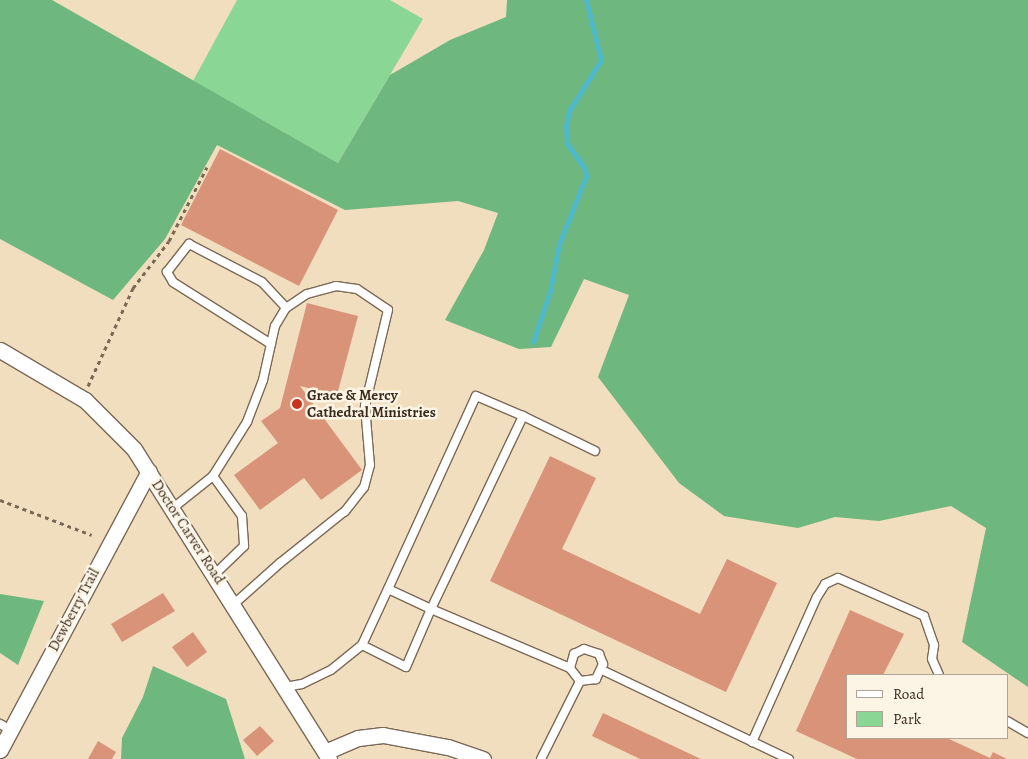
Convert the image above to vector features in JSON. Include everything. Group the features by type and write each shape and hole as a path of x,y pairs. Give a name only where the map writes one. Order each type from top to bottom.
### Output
{"street":[{"name":"Doctor Carver Road","path":"0,350 85,400 112,424 149,471 234,604 327,756"},
{"name":"Dewberry Trail","path":"0,750 5,727 149,471"},
{"path":"327,756 358,738 384,735 448,747 482,759"}],"lane":[{"path":"271,344 173,282 167,272 189,244 262,282 286,308"},
{"path":"172,508 213,476 248,422 263,380 275,326 286,308 307,294 336,286 357,289 388,310 365,406 370,465 364,487 345,511 280,563 234,604"},
{"path":"285,687 302,684 331,670 362,645 476,396 523,416 595,451"},
{"path":"362,645 406,666 431,609 523,416"},
{"path":"213,476 242,516 244,546 215,574"},
{"path":"752,742 817,597 825,584 838,578 924,616 934,645 932,659 939,674"},
{"path":"388,589 570,668 580,681"},
{"path":"570,668 574,654 589,648 602,659 602,670 596,679 580,681"},
{"path":"602,670 789,759"},
{"path":"542,759 580,681"},
{"path":"1008,722 1028,733"}],"path":[{"path":"88,386 133,288 169,241 207,167"},
{"path":"0,500 92,535"}],"green space":[{"path":"0,0 52,0 338,163 390,75 450,40 506,17 507,0 1028,0 1028,687 962,642 986,528 951,506 879,521 835,517 798,528 724,516 679,483 598,377 629,295 584,279 551,347 519,349 445,320 484,250 498,213 458,201 345,210 217,145 165,239 113,300 0,239"},
{"path":"237,0 390,0 423,19 338,163 193,81"},
{"path":"0,594 44,601 18,665 0,653"},
{"path":"153,666 226,699 245,759 121,759 122,738 143,697"}],"building":[{"path":"220,149 338,210 299,286 181,225"},
{"name":"Grace & Mercy Cathedral Ministries","path":"307,303 358,316 337,395 300,386 362,470 321,500 304,478 260,510 234,475 278,443 261,421 280,408"},
{"path":"550,456 596,478 562,549 700,614 727,559 777,583 726,692 490,581"},
{"path":"163,593 175,611 122,642 111,624"},
{"path":"850,610 904,634 884,674 846,674 846,739 949,739 990,758 993,752 1007,759 857,759 796,731"},
{"path":"193,632 207,652 187,667 172,647"},
{"path":"603,713 701,759 640,759 592,736"},
{"path":"260,726 274,741 257,756 243,740"},
{"path":"98,741 116,752 112,759 88,759"}],"waterway":[{"path":"533,342 550,291 559,244 586,176 585,169 567,143 566,126 569,111 601,60 586,0"}],"place":[{"name":"Grace & Mercy Cathedral Ministries","path":"297,404"}]}
